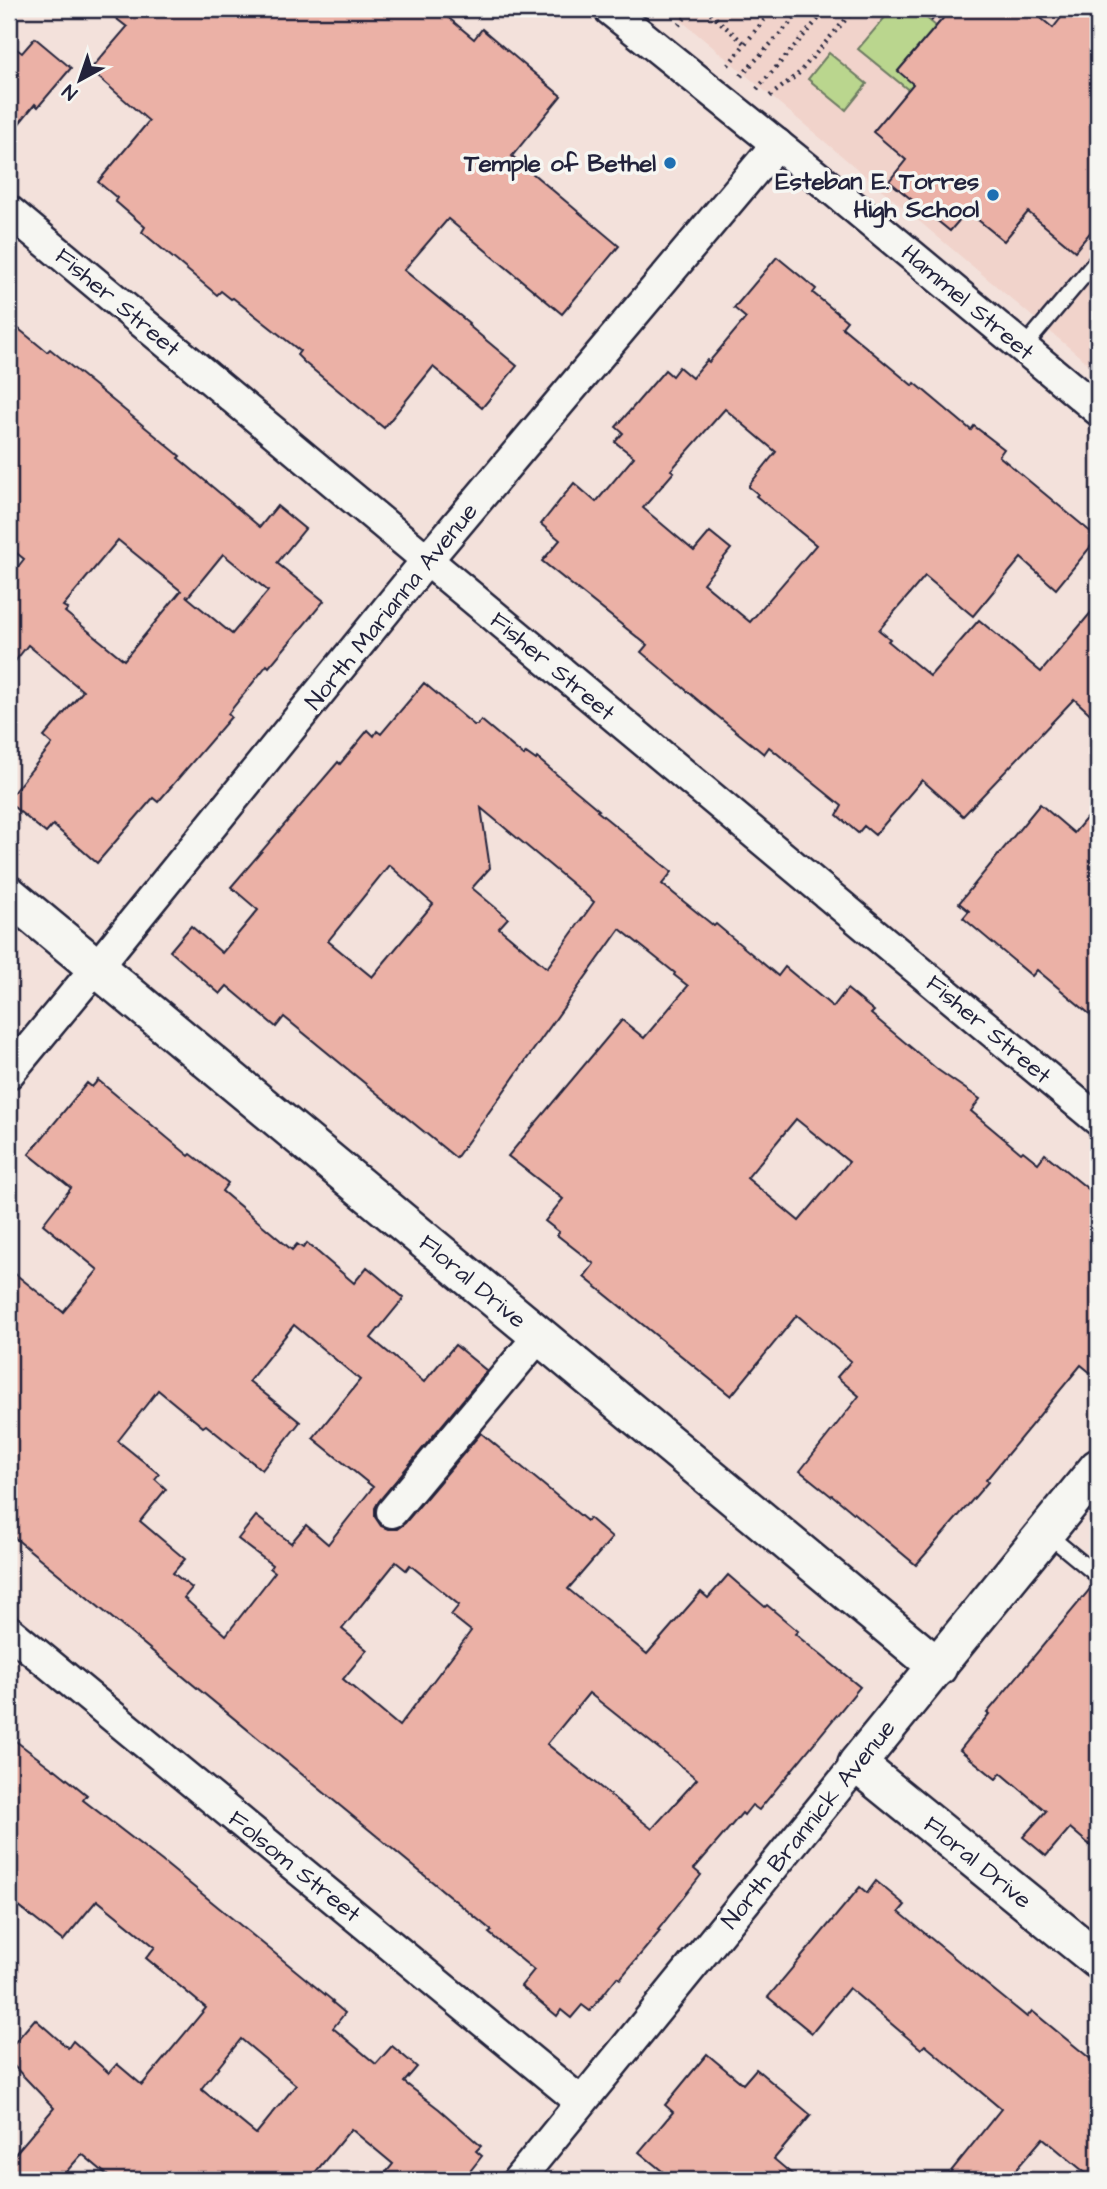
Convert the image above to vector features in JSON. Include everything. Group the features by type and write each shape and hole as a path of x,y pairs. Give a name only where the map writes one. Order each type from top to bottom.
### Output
{"street":[{"name":"Hammel Street","path":"609,9 777,144 1098,410"},
{"name":"North Marianna Avenue","path":"9,1073 427,561 777,144"},
{"name":"Fisher Street","path":"9,211 1098,1120"},
{"name":"Floral Drive","path":"9,895 938,1667"},
{"path":"392,1512 539,1336"},
{"name":"North Brannick Avenue","path":"518,2180 1098,1468"},
{"name":"Folsom Street","path":"9,1631 581,2102"},
{"name":"Floral Drive","path":"857,1764 1098,1960"}],"lane":[{"path":"1024,348 1098,259"},
{"path":"1046,1533 1098,1576"}],"path":[{"path":"705,9 745,44"},
{"path":"721,74 773,9"},
{"path":"733,84 803,9"},
{"path":"749,97 827,9"},
{"path":"768,97 797,75 855,9"},
{"path":"936,9 929,17 938,24"}],"shaded area":[{"name":"Esteban E. Torres High School","path":"667,9 1098,9 1098,372 677,17"}],"green space":[{"path":"892,9 930,9 924,16 936,26 898,71 916,86 911,92 858,49"},
{"path":"829,53 867,84 846,110 808,79"}],"building":[{"path":"104,9 438,9 474,39 482,29 561,96 512,156 619,246 562,314 448,219 404,270 517,366 482,408 433,367 384,428 305,363 297,355 300,351 233,298 221,291 217,295 142,232 145,227 98,182 149,121 90,70 127,27"},
{"path":"951,9 1030,9 1053,28 1068,9 1098,9 1098,223 1075,251 1028,212 1004,241 967,211 950,231 889,181 906,160 873,132 913,84 898,71"},
{"path":"35,38 71,68 38,107 35,104 9,136 9,43 22,53"},
{"path":"777,257 816,289 813,293 847,321 842,327 971,430 974,426 1004,449 999,456 1097,539 1056,589 1021,558 973,616 925,576 879,630 890,639 888,641 930,676 979,620 1041,672 1098,604 1098,721 1074,699 963,816 922,780 875,835 864,826 858,833 837,815 842,806 769,747 764,754 699,701 641,652 647,645 542,561 560,540 541,524 574,483 596,502 634,457 615,442 623,433 616,427 665,370 672,376 679,367 692,378 707,360 709,362 746,318 734,308","holes":["725,409 776,452 749,487 758,494 756,496 816,545 750,622 703,583 731,549 710,532 694,551 643,508 674,472 671,470"]},
{"path":"9,321 47,352 50,349 122,408 260,527 277,506 305,529 277,563 324,601 269,667 267,665 228,714 231,717 158,802 153,798 97,863 53,825 46,833 9,803 9,798 52,744 44,737 83,691 28,645 9,669 9,578 24,559 9,547","holes":["118,540 181,591 124,660 65,612 68,609 63,606","223,554 268,591 232,634 186,596 188,597"]},
{"path":"424,683 474,725 481,720 524,756 526,753 536,760 537,758 672,872 662,884 714,926 716,924 778,976 785,967 833,1007 847,989 874,1011 871,1014 938,1070 980,1099 971,1111 1021,1153 1023,1151 1038,1163 1045,1154 1098,1197 1098,1379 1081,1365 986,1480 988,1482 916,1565 800,1471 859,1396 837,1377 851,1361 797,1315 731,1396 584,1277 594,1264 557,1235 559,1232 545,1221 563,1199 508,1156 622,1020 644,1038 688,986 674,975 675,973 620,929 456,1158 284,1017 276,1027 227,986 220,994 170,951 191,926 222,953 258,910 231,887 368,730 374,736 377,731 381,734","holes":["481,808 594,902 547,968 499,928 508,918 472,888 490,868","389,865 433,904 372,977 328,941","796,1119 849,1162 799,1221 747,1178"]},
{"path":"1040,804 1074,833 1098,804 1098,911 1092,918 1098,923 1098,1021 1037,970 1032,976 963,918 969,911 959,903"},
{"path":"98,1080 189,1156 191,1154 228,1183 222,1191 292,1250 297,1244 303,1248 307,1243 354,1283 367,1267 404,1298 371,1338 424,1382 455,1345 487,1371 379,1501 375,1508 375,1517 381,1526 397,1529 405,1523 481,1433 587,1521 589,1518 612,1538 568,1589 647,1654 701,1592 708,1598 728,1575 798,1631 795,1634 860,1687 759,1810 752,1805 744,1815 742,1813 694,1869 701,1875 658,1930 660,1931 590,2011 582,2005 571,2018 561,2010 557,2016 521,1986 534,1970 489,1933 492,1931 9,1533 9,1269 63,1312 98,1270 43,1224 71,1188 29,1154 87,1083 92,1087","holes":["294,1325 360,1380 313,1438 373,1487 328,1544 306,1525 291,1543 256,1516 238,1539 272,1565 270,1568 275,1572 226,1635 184,1598 192,1588 173,1573 185,1559 140,1521 166,1489 155,1479 159,1474 118,1441 158,1390 262,1470 300,1422 249,1381","396,1562 406,1570 410,1565 459,1605 451,1615 471,1631 399,1726 343,1679 367,1650 342,1629","589,1693 697,1779 652,1829 547,1744"]},
{"path":"1094,1584 1098,1585 1098,1852 1070,1828 1046,1856 1023,1837 1046,1811 1001,1773 996,1779 960,1750 989,1714 987,1713"},
{"path":"9,1736 87,1795 83,1800 333,2001 345,2013 333,2028 376,2064 392,2046 417,2067 404,2082 481,2146 476,2151 482,2156 463,2180 380,2180 393,2164 351,2129 309,2180 113,2180 82,2154 59,2180 9,2180 9,2161 54,2108 9,2061 9,2049 35,2019 68,2048 73,2041 109,2073 117,2064 142,2085 206,2008 146,1958 155,1947 97,1900 63,1941 9,1899","holes":["241,2039 296,2085 256,2134 201,2089"]},
{"path":"876,1881 905,1905 899,1912 1027,2017 1032,2011 1098,2065 1098,2180 1094,2180 1043,2138 1007,2180 944,2180 1001,2109 925,2045 921,2049 849,1988 812,2033 768,1997 860,1887 867,1893"},
{"path":"707,2054 743,2084 756,2069 811,2115 774,2159 799,2180 673,2180 639,2152 673,2112 665,2105"}],"place":[{"name":"Temple of Bethel","path":"670,163"},
{"name":"Esteban E. Torres High School","path":"993,195"}]}
